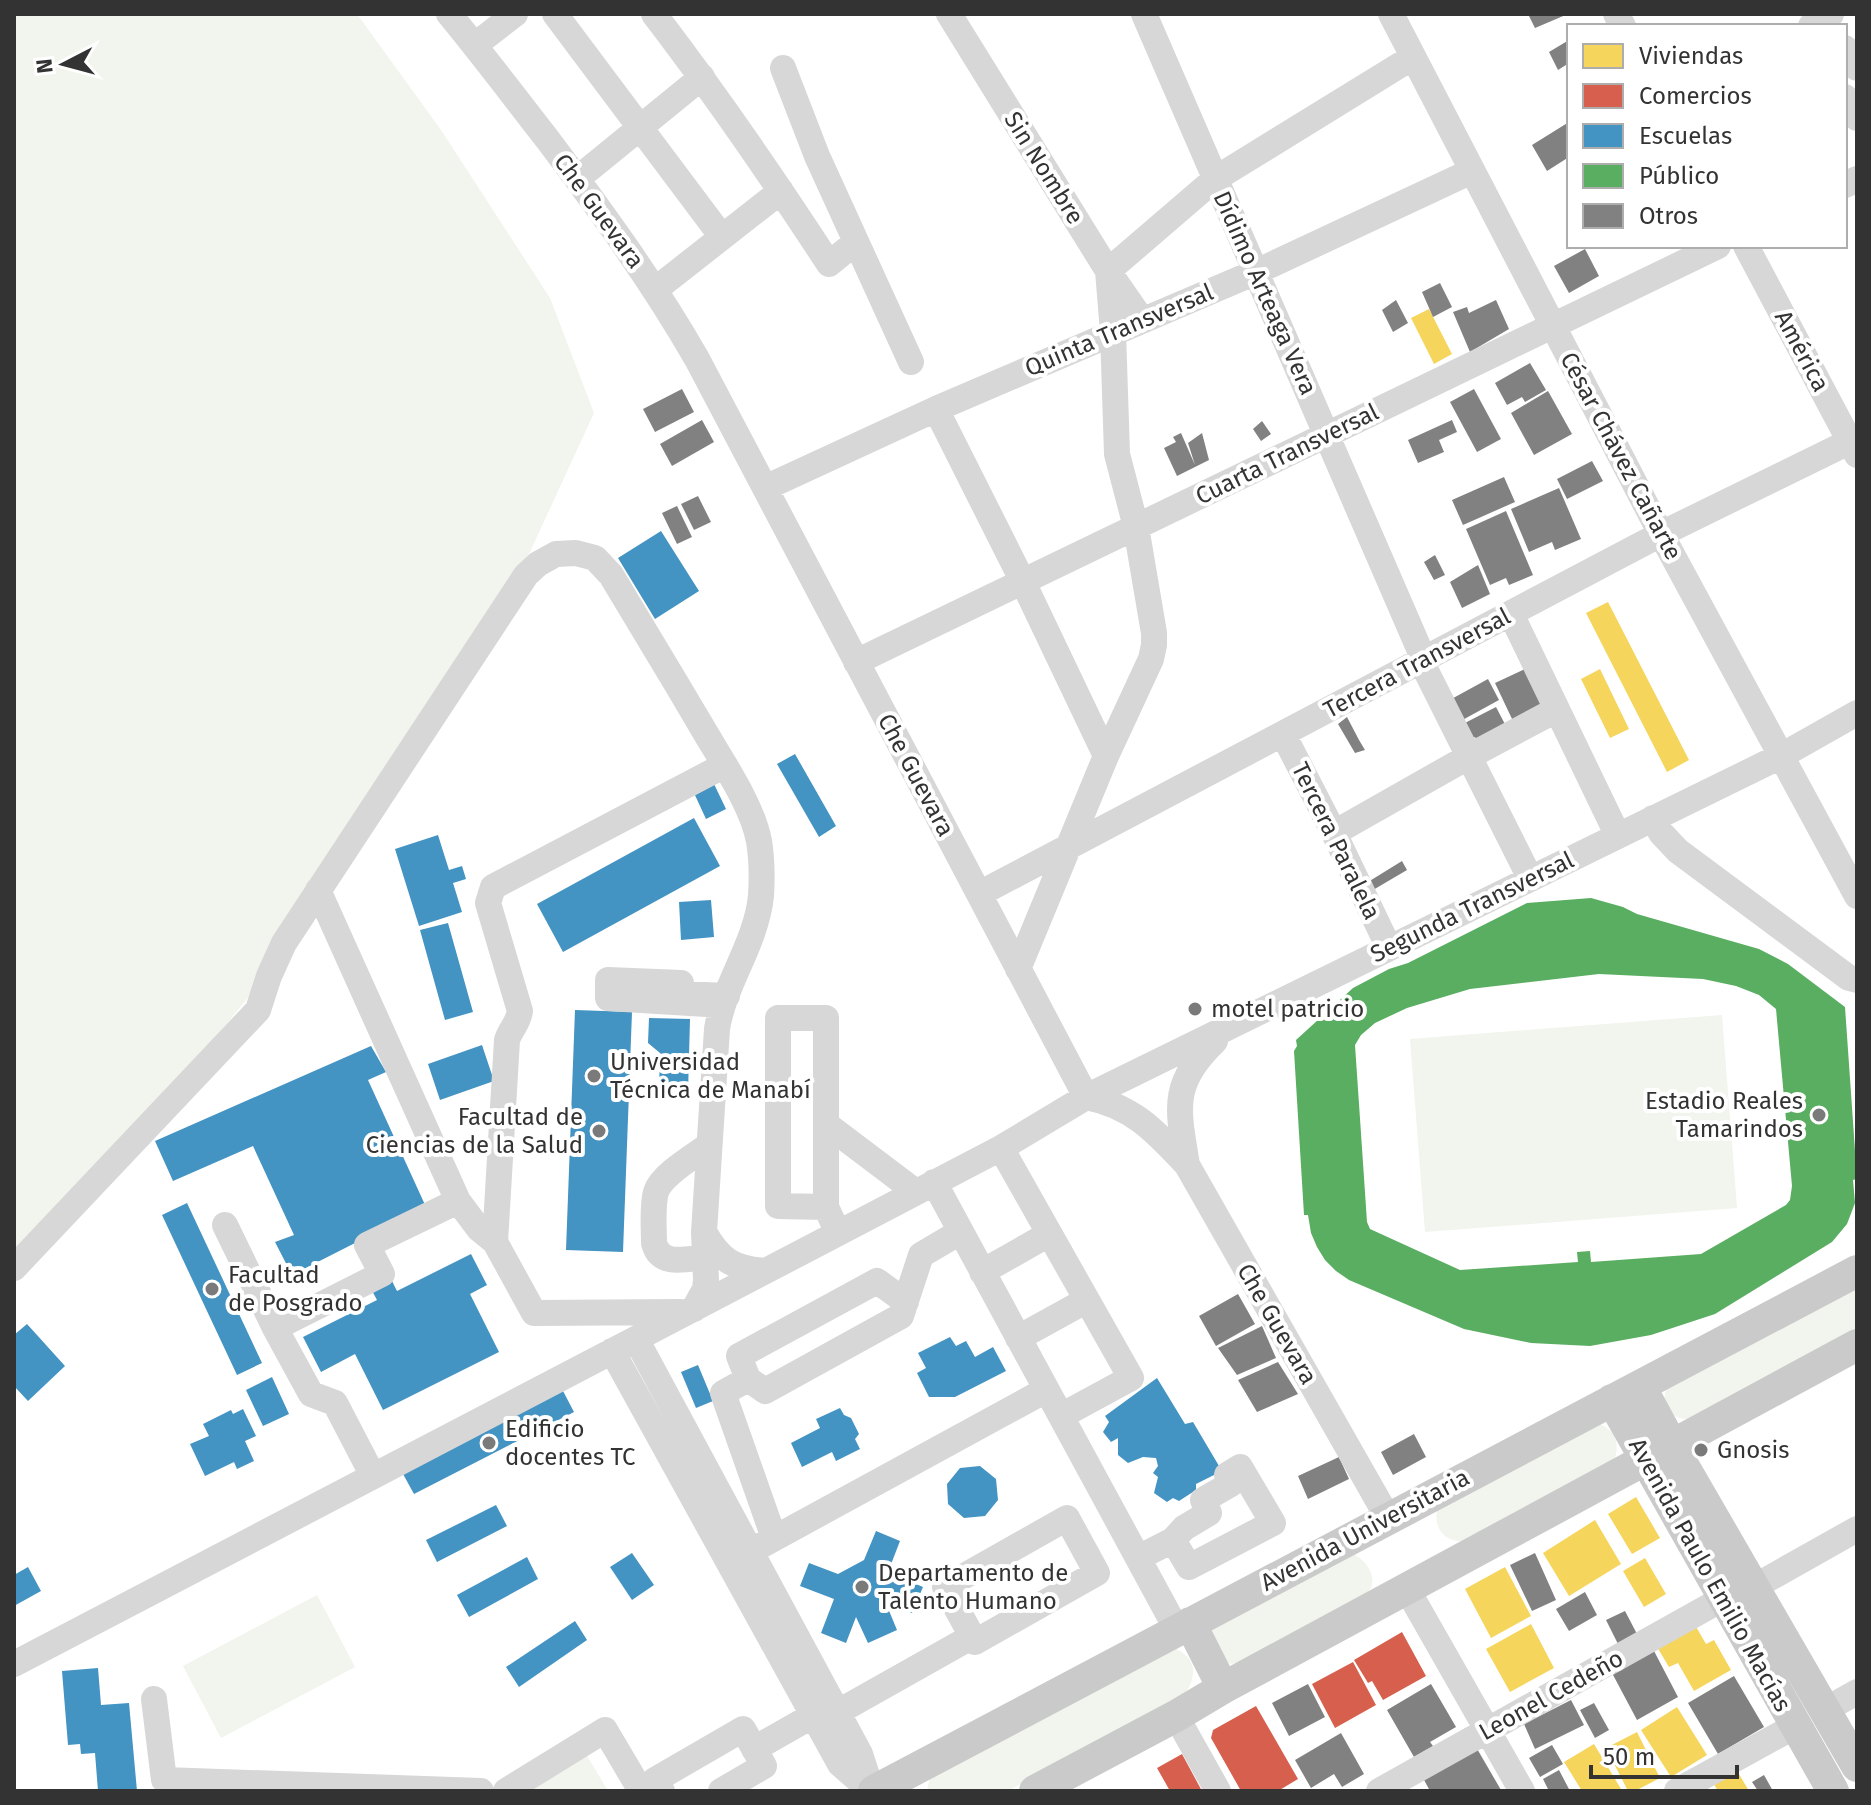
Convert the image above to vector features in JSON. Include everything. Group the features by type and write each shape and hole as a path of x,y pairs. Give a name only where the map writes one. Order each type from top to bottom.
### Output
{"main road":[{"name":"Avenida Universitaria","path":"872,1791 1857,1271"},
{"path":"1035,1791 1407,1589 1663,1460 1857,1345"},
{"name":"Avenida Paulo Emilio Macías","path":"1640,1386 1663,1460 1724,1598 1833,1791"},
{"name":"Avenida Paulo Emilio Macías","path":"1612,1400 1663,1460 1754,1587 1857,1766"},
{"path":"1183,1626 1223,1688"}],"street":[{"name":"Che Guevara","path":"449,14 577,179 656,289 697,359 1086,1097 1103,1100 1138,1117 1187,1165 1388,1518"},
{"path":"475,45 515,14"},
{"path":"555,14 722,237"},
{"path":"654,14 702,77 829,264 856,242"},
{"name":"Sin Nombre","path":"949,14 1108,271 1142,320"},
{"name":"Dídimo Arteaga Vera","path":"1144,14 1422,661 1530,878"},
{"name":"César Chávez Cañarte","path":"1391,14 1661,534 1857,896"},
{"path":"1798,14 1822,20"},
{"path":"1018,969 1106,756 1151,659 1154,645 1136,527 1117,454 1108,271 1215,179 1413,57"},
{"path":"783,68 817,156 911,362"},
{"path":"577,179 702,77"},
{"path":"1847,100 1857,118"},
{"name":"Quinta Transversal","path":"765,488 936,409 1256,272 1472,171"},
{"path":"656,289 781,191"},
{"name":"Cuarta Transversal","path":"856,662 1714,248"},
{"name":"América","path":"1747,248 1854,445"},
{"path":"936,409 1106,756"},
{"name":"Tercera Transversal","path":"979,894 1661,534 1854,445"},
{"path":"14,1268 258,1010 284,943 526,575 556,554 576,553 595,558 611,575 725,765 749,811 759,840 761,896 756,921 717,1029 704,1245 705,1289 690,1311"},
{"path":"1511,614 1618,836"},
{"path":"1334,833 1556,710"},
{"name":"Segunda Transversal","path":"1086,1097 1781,756 1857,713"},
{"name":"Tercera Paralela","path":"1283,734 1389,948"},
{"path":"495,1242 507,1040 519,1020 520,1011 488,903 493,887 725,765"},
{"path":"1653,818 1661,833 1678,851 1849,978 1857,980"},
{"path":"318,890 458,1201 479,1229 495,1242 534,1313 690,1311"},
{"path":"826,1207 778,1206 778,1018 826,1018 826,1207 838,1233"},
{"path":"1187,1165 1180,1122 1180,1098 1188,1072 1199,1056 1229,1027"},
{"path":"14,1664 1001,1148 1086,1097"},
{"path":"826,1124 925,1187 960,1232 1138,1558 1183,1626"},
{"path":"709,1145 666,1177 655,1193 656,1251 668,1260 704,1245 712,1247 736,1266 765,1271"},
{"path":"1001,1148 1131,1378 1061,1416"},
{"path":"275,1328 382,1274 367,1245 458,1201"},
{"path":"225,1225 311,1394 335,1403 373,1476"},
{"path":"906,1302 877,1281 739,1356 748,1379 765,1391 901,1316 906,1302 921,1255 960,1232"},
{"path":"982,1272 1049,1234"},
{"path":"1018,1338 1087,1300"},
{"path":"624,1345 825,1714 840,1764 872,1791"},
{"path":"748,1379 723,1393 774,1538"},
{"path":"740,1557 1046,1390"},
{"path":"1067,1518 1085,1551 1097,1573 975,1642 945,1587 1067,1518"},
{"path":"1754,1587 1857,1529"},
{"path":"1085,1551 1123,1530"},
{"path":"1138,1558 1173,1540"},
{"path":"1407,1589 1522,1791"},
{"name":"Leonel Cedeño","path":"1379,1791 1724,1598"},
{"path":"754,1749 973,1636"},
{"path":"1825,1710 1857,1692"},
{"path":"154,1699 164,1780 308,1788 481,1791"},
{"path":"1176,1716 1218,1791"},
{"path":"1677,1791 1795,1726"},
{"path":"662,1791 655,1780 743,1729 764,1766 721,1791"},
{"path":"506,1791 605,1730 641,1791"}],"shaded area":[{"path":"14,14 357,14 441,130 550,298 594,413 499,619 332,893 114,1164 14,1254"},
{"path":"1722,1015 1737,1208 1425,1232 1410,1039"},
{"path":"1857,1284 1857,1330 1692,1419 1675,1416 1667,1409 1664,1398 1673,1380"},
{"path":"1597,1423 1614,1436 1617,1446 1615,1458 1461,1541 1449,1539 1441,1532 1437,1510"},
{"path":"1350,1553 1364,1562 1372,1577 1371,1588 1362,1599 1245,1662 1230,1664 1217,1655 1211,1632 1218,1620"},
{"path":"317,1595 355,1667 221,1738 183,1666"},
{"path":"1176,1649 1192,1664 1193,1676 1184,1696 1008,1791 927,1791 930,1777"},
{"path":"586,1754 608,1791 523,1791"}],"building: Viviendas":[{"path":"1429,309 1452,354 1434,364 1411,318"},
{"path":"1608,602 1689,760 1667,772 1586,613"},
{"path":"1600,669 1629,729 1610,738 1581,679"},
{"path":"1636,1497 1660,1538 1632,1554 1608,1514"},
{"path":"1595,1520 1621,1564 1569,1596 1543,1553"},
{"path":"1645,1558 1666,1594 1644,1607 1623,1571"},
{"path":"1505,1567 1531,1616 1491,1638 1465,1589"},
{"path":"1531,1624 1554,1668 1510,1692 1486,1649"},
{"path":"1695,1625 1706,1644 1714,1640 1731,1670 1694,1691 1678,1663 1669,1667 1657,1647"},
{"path":"1677,1707 1707,1755 1671,1777 1641,1730"},
{"path":"1637,1732 1660,1778 1635,1791 1628,1791 1606,1748"},
{"path":"1594,1744 1621,1789 1618,1791 1582,1791 1564,1762"},
{"path":"1733,1764 1749,1791 1718,1791 1710,1778"}],"building: Comercios":[{"path":"1402,1632 1426,1676 1383,1700 1354,1660"},
{"path":"1353,1662 1376,1705 1335,1728 1312,1684"},
{"path":"1256,1706 1298,1779 1278,1791 1241,1791 1211,1738 1213,1730"},
{"path":"1182,1754 1202,1791 1170,1791 1157,1768"}],"building: Escuelas":[{"path":"661,531 699,591 655,619 618,558"},
{"path":"795,754 836,826 819,837 777,764"},
{"path":"714,784 726,809 706,819 694,793"},
{"path":"694,818 720,866 563,952 537,904"},
{"path":"438,835 449,870 462,866 466,879 453,883 462,912 419,926 395,849"},
{"path":"711,900 714,937 681,940 679,902"},
{"path":"448,923 473,1012 445,1020 420,930"},
{"name":"Facultad de Ciencias de la Salud","path":"575,1010 632,1012 623,1252 566,1250"},
{"path":"649,1018 690,1019 688,1093 659,1092 660,1053 648,1043"},
{"path":"482,1045 494,1081 440,1100 428,1064"},
{"path":"371,1046 386,1072 368,1080 426,1207 292,1275 275,1242 294,1235 253,1146 173,1181 155,1141"},
{"name":"Facultad de Posgrado","path":"187,1203 262,1363 237,1375 162,1215"},
{"path":"471,1254 487,1285 470,1294 499,1352 383,1410 355,1354 321,1372 303,1337 377,1300 370,1287 390,1277 397,1291"},
{"path":"27,1324 65,1366 28,1401 14,1386 14,1335"},
{"path":"950,1337 956,1346 966,1341 975,1357 993,1347 1006,1371 955,1397 929,1397 917,1373 926,1368 918,1353"},
{"path":"698,1365 713,1401 696,1408 681,1372"},
{"path":"272,1377 289,1414 263,1426 246,1390"},
{"path":"1157,1378 1185,1424 1193,1422 1222,1471 1196,1484 1196,1490 1179,1501 1173,1498 1167,1502 1154,1493 1158,1477 1153,1473 1158,1466 1156,1458 1143,1457 1128,1463 1118,1455 1118,1438 1111,1442 1103,1432 1109,1422 1105,1416"},
{"name":"Edificio docentes TC","path":"563,1391 574,1412 414,1494 403,1474"},
{"path":"840,1408 844,1415 851,1418 859,1434 855,1439 860,1449 836,1461 832,1452 802,1467 791,1443 820,1428 816,1419"},
{"path":"243,1409 256,1436 245,1441 254,1461 237,1469 234,1462 205,1476 190,1444 209,1436 203,1424 231,1410 233,1414"},
{"path":"980,1466 996,1479 998,1500 985,1516 964,1518 948,1504 947,1484 960,1468"},
{"path":"496,1505 507,1526 437,1562 426,1540"},
{"name":"Departamento de Talento Humano","path":"876,1531 900,1541 888,1572 923,1587 912,1613 885,1601 897,1630 868,1643 856,1617 846,1643 821,1633 834,1599 800,1586 809,1563 838,1574 864,1560"},
{"path":"632,1553 654,1585 632,1600 610,1567"},
{"path":"527,1557 538,1579 469,1617 457,1595"},
{"path":"28,1567 41,1591 14,1606 14,1575"},
{"path":"575,1621 587,1640 519,1687 506,1667"},
{"path":"98,1668 101,1705 129,1703 137,1791 98,1791 95,1753 81,1754 80,1744 68,1745 62,1671"}],"building: Público":[{"name":"Estadio Reales Tamarindos","path":"1591,898 1759,949 1788,964 1845,1007 1857,1179 1853,1180 1855,1203 1847,1224 1832,1242 1715,1314 1651,1335 1590,1346 1531,1343 1464,1329 1349,1280 1325,1260 1311,1233 1308,1215 1304,1215 1294,1051 1296,1040 1353,988 1527,903","holes":["1599,974 1703,979 1759,995 1776,1009 1792,1186 1786,1205 1701,1254 1591,1262 1590,1251 1577,1252 1578,1262 1460,1270 1370,1229 1367,1222 1355,1045 1375,1023 1407,1008 1470,989"]}],"building: Otros":[{"path":"1528,14 1568,14 1535,28"},
{"path":"1567,41 1567,64 1558,70 1549,52"},
{"path":"1567,123 1567,158 1547,171 1532,145"},
{"path":"1585,249 1599,276 1569,293 1554,266"},
{"path":"1440,283 1452,307 1433,317 1422,292"},
{"path":"1396,300 1408,323 1393,332 1382,310"},
{"path":"1496,300 1509,329 1470,352 1453,312 1467,307 1469,313"},
{"path":"1530,363 1546,390 1525,402 1522,397 1507,405 1495,383"},
{"path":"682,389 694,412 655,432 643,409"},
{"path":"1474,389 1501,439 1477,452 1450,402"},
{"path":"1548,391 1572,434 1534,455 1511,413"},
{"path":"702,420 714,442 672,466 660,444"},
{"path":"1452,420 1457,432 1439,440 1444,452 1418,463 1408,440"},
{"path":"1262,421 1271,434 1261,441 1253,429"},
{"path":"1181,433 1195,465 1188,443 1202,433 1209,460 1177,476 1164,448 1176,442 1173,437"},
{"path":"1592,461 1603,481 1567,499 1557,479"},
{"path":"1504,477 1515,502 1463,525 1452,500"},
{"path":"1559,488 1581,539 1555,550 1552,542 1529,552 1511,509"},
{"path":"698,496 711,522 694,530 681,504"},
{"path":"677,506 692,537 677,544 662,513"},
{"path":"1506,511 1533,575 1509,585 1506,578 1490,585 1466,529"},
{"path":"1435,555 1445,575 1434,580 1424,562"},
{"path":"1478,565 1490,594 1462,608 1450,582"},
{"path":"1525,669 1542,707 1513,721 1495,683"},
{"path":"1488,679 1499,700 1457,723 1446,702"},
{"path":"1496,707 1507,728 1478,743 1475,737 1469,740 1461,725"},
{"path":"1347,717 1365,750 1355,753 1338,724"},
{"path":"1402,861 1407,870 1373,890 1368,882"},
{"path":"1238,1294 1255,1324 1216,1346 1199,1316"},
{"path":"1262,1326 1276,1358 1237,1375 1218,1348"},
{"path":"1278,1362 1298,1394 1257,1412 1238,1380"},
{"path":"1414,1434 1426,1457 1393,1475 1381,1452"},
{"path":"1339,1457 1349,1479 1308,1499 1298,1476"},
{"path":"1535,1553 1556,1600 1532,1611 1510,1565"},
{"path":"1585,1592 1597,1615 1569,1631 1556,1609"},
{"path":"1625,1611 1637,1634 1618,1644 1606,1620"},
{"path":"1654,1651 1678,1697 1637,1720 1612,1673"},
{"path":"1734,1676 1764,1727 1718,1754 1688,1703"},
{"path":"1308,1684 1325,1717 1289,1736 1272,1703"},
{"path":"1431,1684 1456,1727 1430,1742 1433,1746 1414,1757 1387,1710"},
{"path":"1571,1700 1584,1725 1535,1749 1524,1724"},
{"path":"1594,1703 1609,1730 1595,1738 1580,1710"},
{"path":"1341,1733 1364,1774 1342,1787 1334,1774 1311,1788 1295,1760"},
{"path":"1552,1745 1563,1764 1540,1777 1529,1758"},
{"path":"1476,1747 1501,1790 1430,1791 1423,1778"},
{"path":"1559,1770 1570,1791 1549,1791 1543,1779"},
{"path":"1764,1775 1773,1791 1758,1791 1752,1782"}],"place":[{"name":"motel patricio","path":"1195,1009"},
{"name":"Universidad Técnica de Manabí","path":"594,1076"},
{"name":"Estadio Reales Tamarindos","path":"1819,1115"},
{"name":"Facultad de Ciencias de la Salud","path":"599,1131"},
{"name":"Facultad de Posgrado","path":"212,1289"},
{"name":"Edificio docentes TC","path":"489,1443"},
{"name":"Gnosis","path":"1701,1450"},
{"name":"Departamento de Talento Humano","path":"862,1587"}]}
